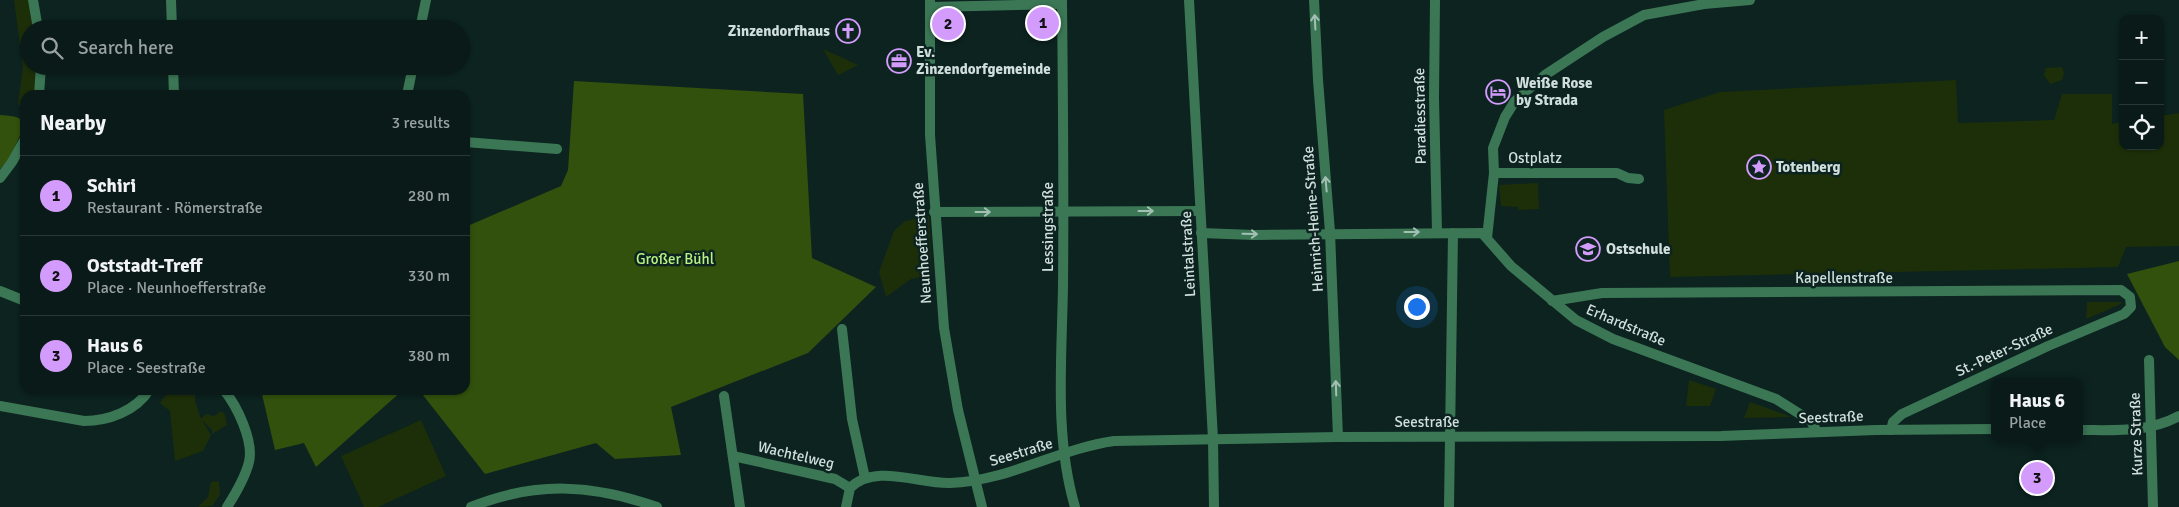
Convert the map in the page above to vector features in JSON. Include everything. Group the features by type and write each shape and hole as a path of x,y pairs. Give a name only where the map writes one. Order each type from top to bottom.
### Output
{"street":[{"path":"33,0 36,20"},
{"path":"171,0 172,20"},
{"path":"422,20 426,0"},
{"name":"Leintalstraße","path":"1189,0 1213,439 1214,507"},
{"name":"Heinrich-Heine-Straße","path":"1314,0 1318,80 1330,232 1338,437"},
{"name":"Paradiesstraße","path":"1435,0 1434,98 1437,232"},
{"path":"1494,173 1493,148 1505,117 1515,101 1545,75 1603,37 1644,15 1704,4 1750,0"},
{"path":"930,3 1062,2"},
{"name":"Lessingstraße","path":"1062,2 1064,211 1062,432 1068,482 1075,507"},
{"name":"Neunhoefferstraße","path":"930,3 930,135 934,212 944,328 958,410 982,507"},
{"path":"39,90 40,75"},
{"path":"173,75 174,90"},
{"path":"409,90 411,75"},
{"path":"470,142 557,148"},
{"path":"0,178 20,148"},
{"name":"Ostplatz","path":"1487,238 1494,173 1617,174 1639,179"},
{"path":"934,212 1200,211"},
{"path":"1201,233 1254,235 1330,232 1437,232 1482,233 1487,238"},
{"path":"1449,507 1454,233"},
{"name":"Erhardstraße","path":"1487,238 1511,266 1576,320 1613,339 1776,399 1811,422 1817,432"},
{"name":"Kapellenstraße","path":"1552,301 1602,294 2121,290 2127,293 2132,301"},
{"path":"0,291 20,299"},
{"name":"St.-Peter-Straße","path":"1891,430 1893,422 1902,414 2048,346 2124,314 2130,310 2132,301"},
{"path":"842,329 852,419 865,478 850,488 846,507"},
{"name":"Kurze Straße","path":"2149,360 2153,507"},
{"path":"0,406 84,421 99,421 113,418 147,395"},
{"path":"227,507 238,491 250,461 250,448 240,416 228,395"},
{"path":"724,396 740,507"},
{"path":"2083,430 2151,428 2179,416"},
{"name":"Seestraße","path":"865,478 895,478 947,483 975,480 1013,471 1098,443 1114,441 1338,437 1721,436 1891,430 1991,429"},
{"name":"Wachtelweg","path":"733,456 835,479 850,488"},
{"path":"471,507 500,495 548,488 577,489 619,495 657,507"}],"green space":[{"path":"14,0 28,0 31,20 20,20 20,45"},
{"path":"823,49 858,65 838,75"},
{"path":"2062,67 2064,73 2062,80 2050,84 2044,75 2046,68"},
{"path":"22,75 36,75 35,90 20,90 20,106 18,104"},
{"path":"1956,80 1958,123 2054,120 2062,94 2112,94 2112,124 2119,123 2119,150 2164,150 2164,115 2179,113 2179,246 2126,247 2118,267 1670,277 1664,110 1720,92"},
{"name":"Großer Bühl","path":"574,81 803,94 812,258 876,287 808,353 671,407 681,455 615,459 596,443 485,474 423,395 470,395 470,225 561,186 568,170"},
{"path":"0,115 17,117 20,119 20,135 10,158 0,169"},
{"path":"1538,183 1539,209 1518,210 1518,207 1501,206 1499,185"},
{"path":"929,216 932,275 911,279 886,297 879,272 894,231 905,221"},
{"path":"2179,261 2179,360 2165,347 2127,274"},
{"path":"2087,302 2121,302 2121,304 2086,319"},
{"path":"1689,380 1716,389 1710,406 1686,406"},
{"path":"166,395 195,395 201,419 206,414 214,416 221,411 225,415 227,425 212,434 212,430 202,420 211,435 203,451 175,461 170,411 160,403"},
{"path":"262,395 397,395 316,467 304,443 275,450"},
{"path":"1750,402 1792,417 1744,418"},
{"path":"421,420 446,476 378,507 364,507 341,456"},
{"path":"219,481 220,495 212,506 198,507 208,497 211,482"}],"place":[{"name":"Schiri","path":"1043,23"},
{"name":"Oststadt-Treff","path":"948,24"},
{"name":"Zinzendorfhaus","path":"848,31"},
{"name":"Ev. Zinzendorfgemeinde","path":"899,61"},
{"name":"Weiße Rose by Strada","path":"1498,92"},
{"name":"Totenberg","path":"1759,167"},
{"name":"Ostschule","path":"1588,249"},
{"name":"Haus 6","path":"2037,478"}]}
